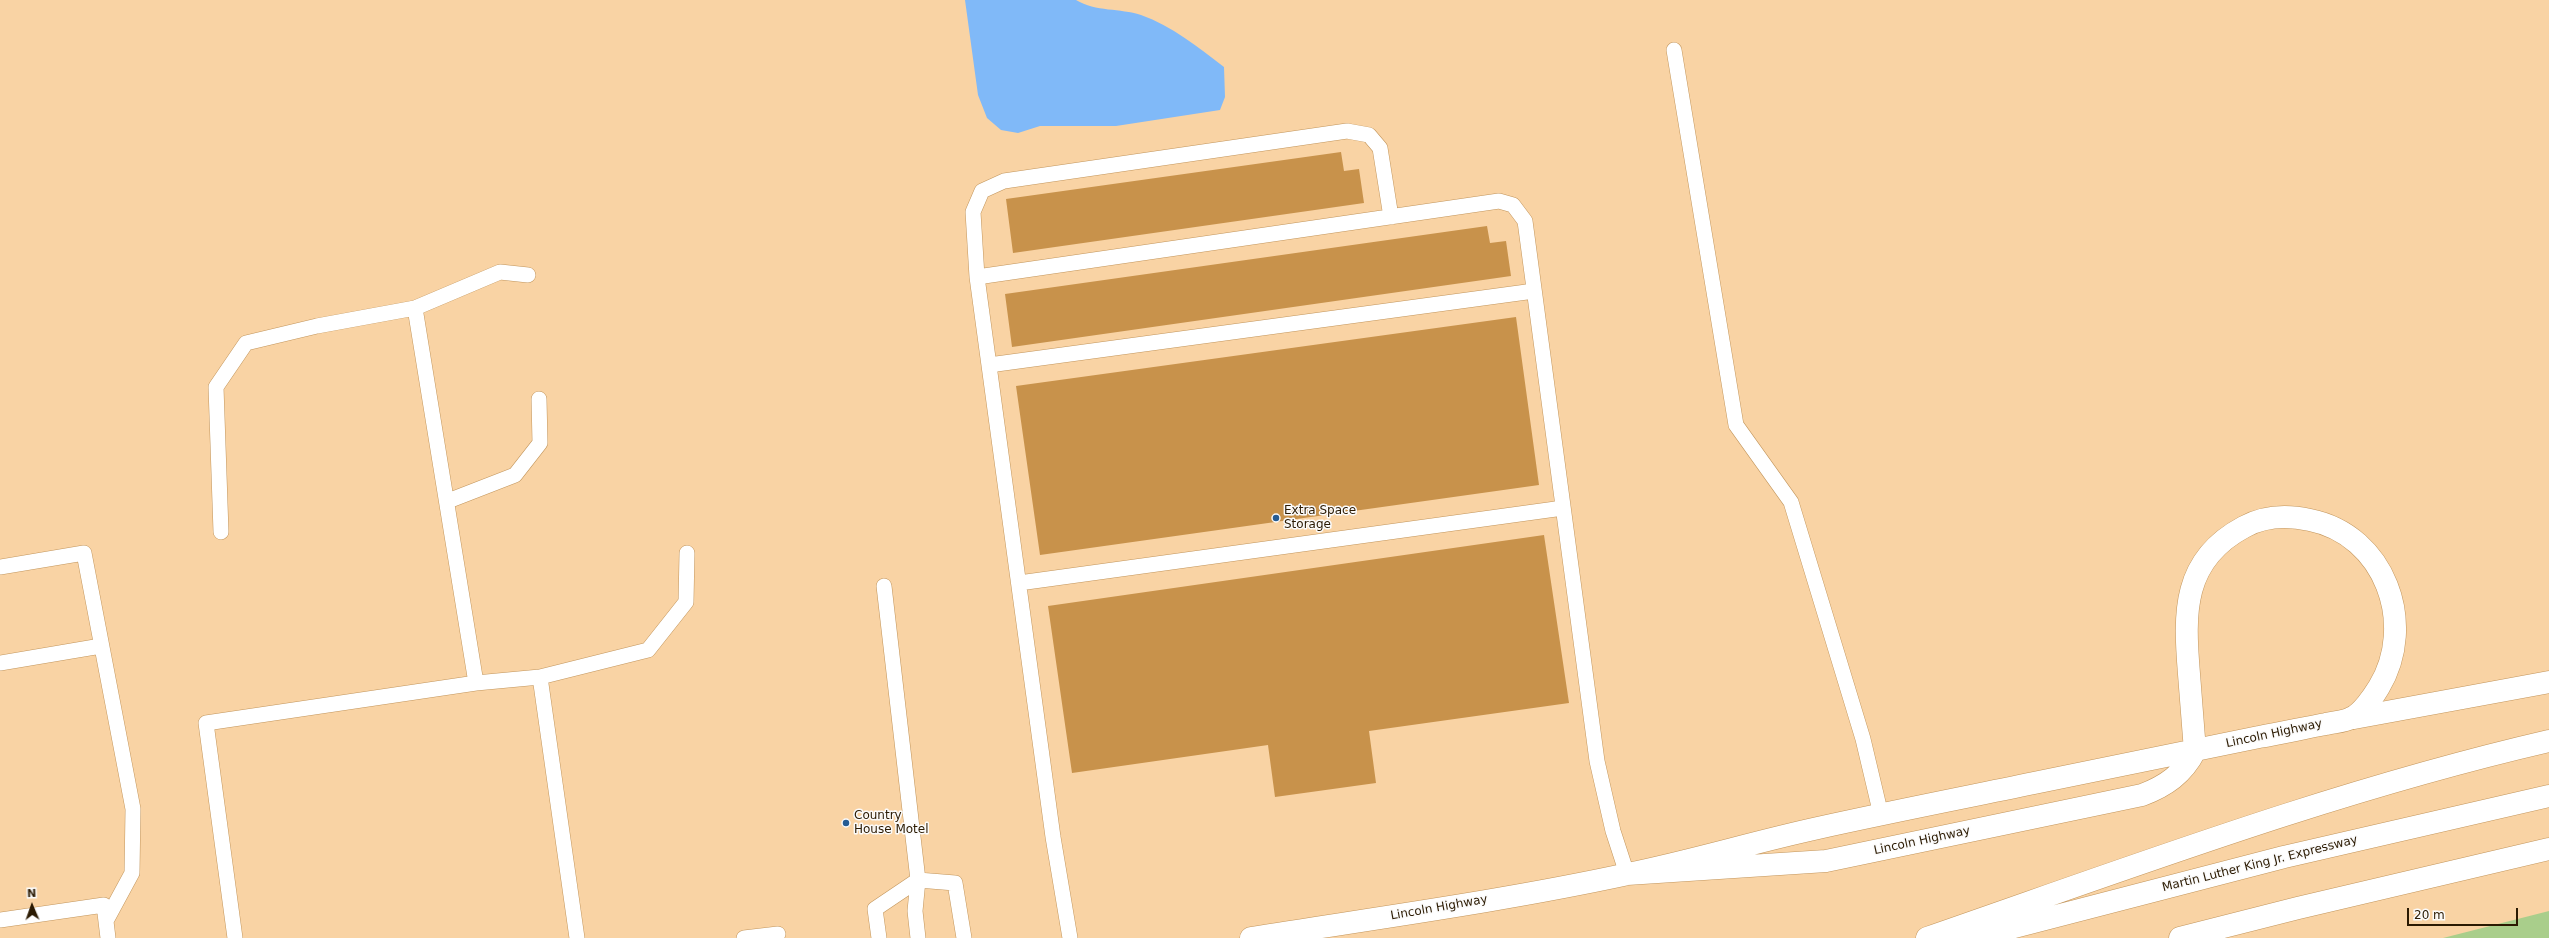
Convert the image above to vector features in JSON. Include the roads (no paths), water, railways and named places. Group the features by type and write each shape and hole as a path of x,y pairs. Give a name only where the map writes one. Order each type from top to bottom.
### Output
{"main road":[{"path":"2195,750 2186,639 2187,608 2194,579 2207,555 2226,537 2250,524 2272,518 2295,517 2318,521 2342,532 2363,548 2379,567 2390,590 2395,614 2395,641 2389,669 2376,692 2354,718"},
{"name":"Lincoln Highway","path":"1251,938 1430,910 1627,874 1881,815 2354,718 2549,682"},
{"path":"1927,938 2343,797 2484,756 2549,741"},
{"name":"Lincoln Highway","path":"1627,874 1826,861 2142,796 2160,788 2176,777 2188,764 2195,750"},
{"name":"Martin Luther King Jr. Expressway","path":"1972,938 2284,857 2549,796"},
{"path":"2180,938 2298,908 2549,849"}],"lane":[{"path":"1674,50 1736,425 1791,502 1863,739 1881,815"},
{"path":"1070,938 1054,837 977,277 973,212 982,191 1004,181 1347,131 1370,135 1380,148 1391,217"},
{"path":"977,277 1499,201 1513,205 1524,221 1597,761 1613,831 1627,874"},
{"path":"221,532 216,387 246,343 317,326 415,308 500,272 528,275"},
{"path":"989,365 1534,291"},
{"path":"415,308 448,501 476,683"},
{"path":"448,501 515,475 540,443 539,399"},
{"path":"1019,583 1563,508"},
{"path":"0,566 84,553 102,641 101,646 132,809 132,873 106,921"},
{"path":"235,938 206,723 476,683 540,676 648,650 686,602 688,553"},
{"path":"884,586 918,880 915,911 918,938"},
{"path":"0,663 101,646"},
{"path":"540,676 576,938"},
{"path":"879,938 875,909 918,880 955,882 964,938"},
{"path":"0,920 104,905 108,938"},
{"path":"744,938 778,934"}],"water":[{"path":"965,0 1076,0 1084,4 1100,8 1141,15 1174,31 1224,67 1225,97 1220,110 1116,126 1040,126 1018,133 1001,130 987,118 978,95"}],"place":[{"name":"Extra Space Storage","path":"1276,518"},
{"name":"Country House Motel","path":"846,823"}]}
